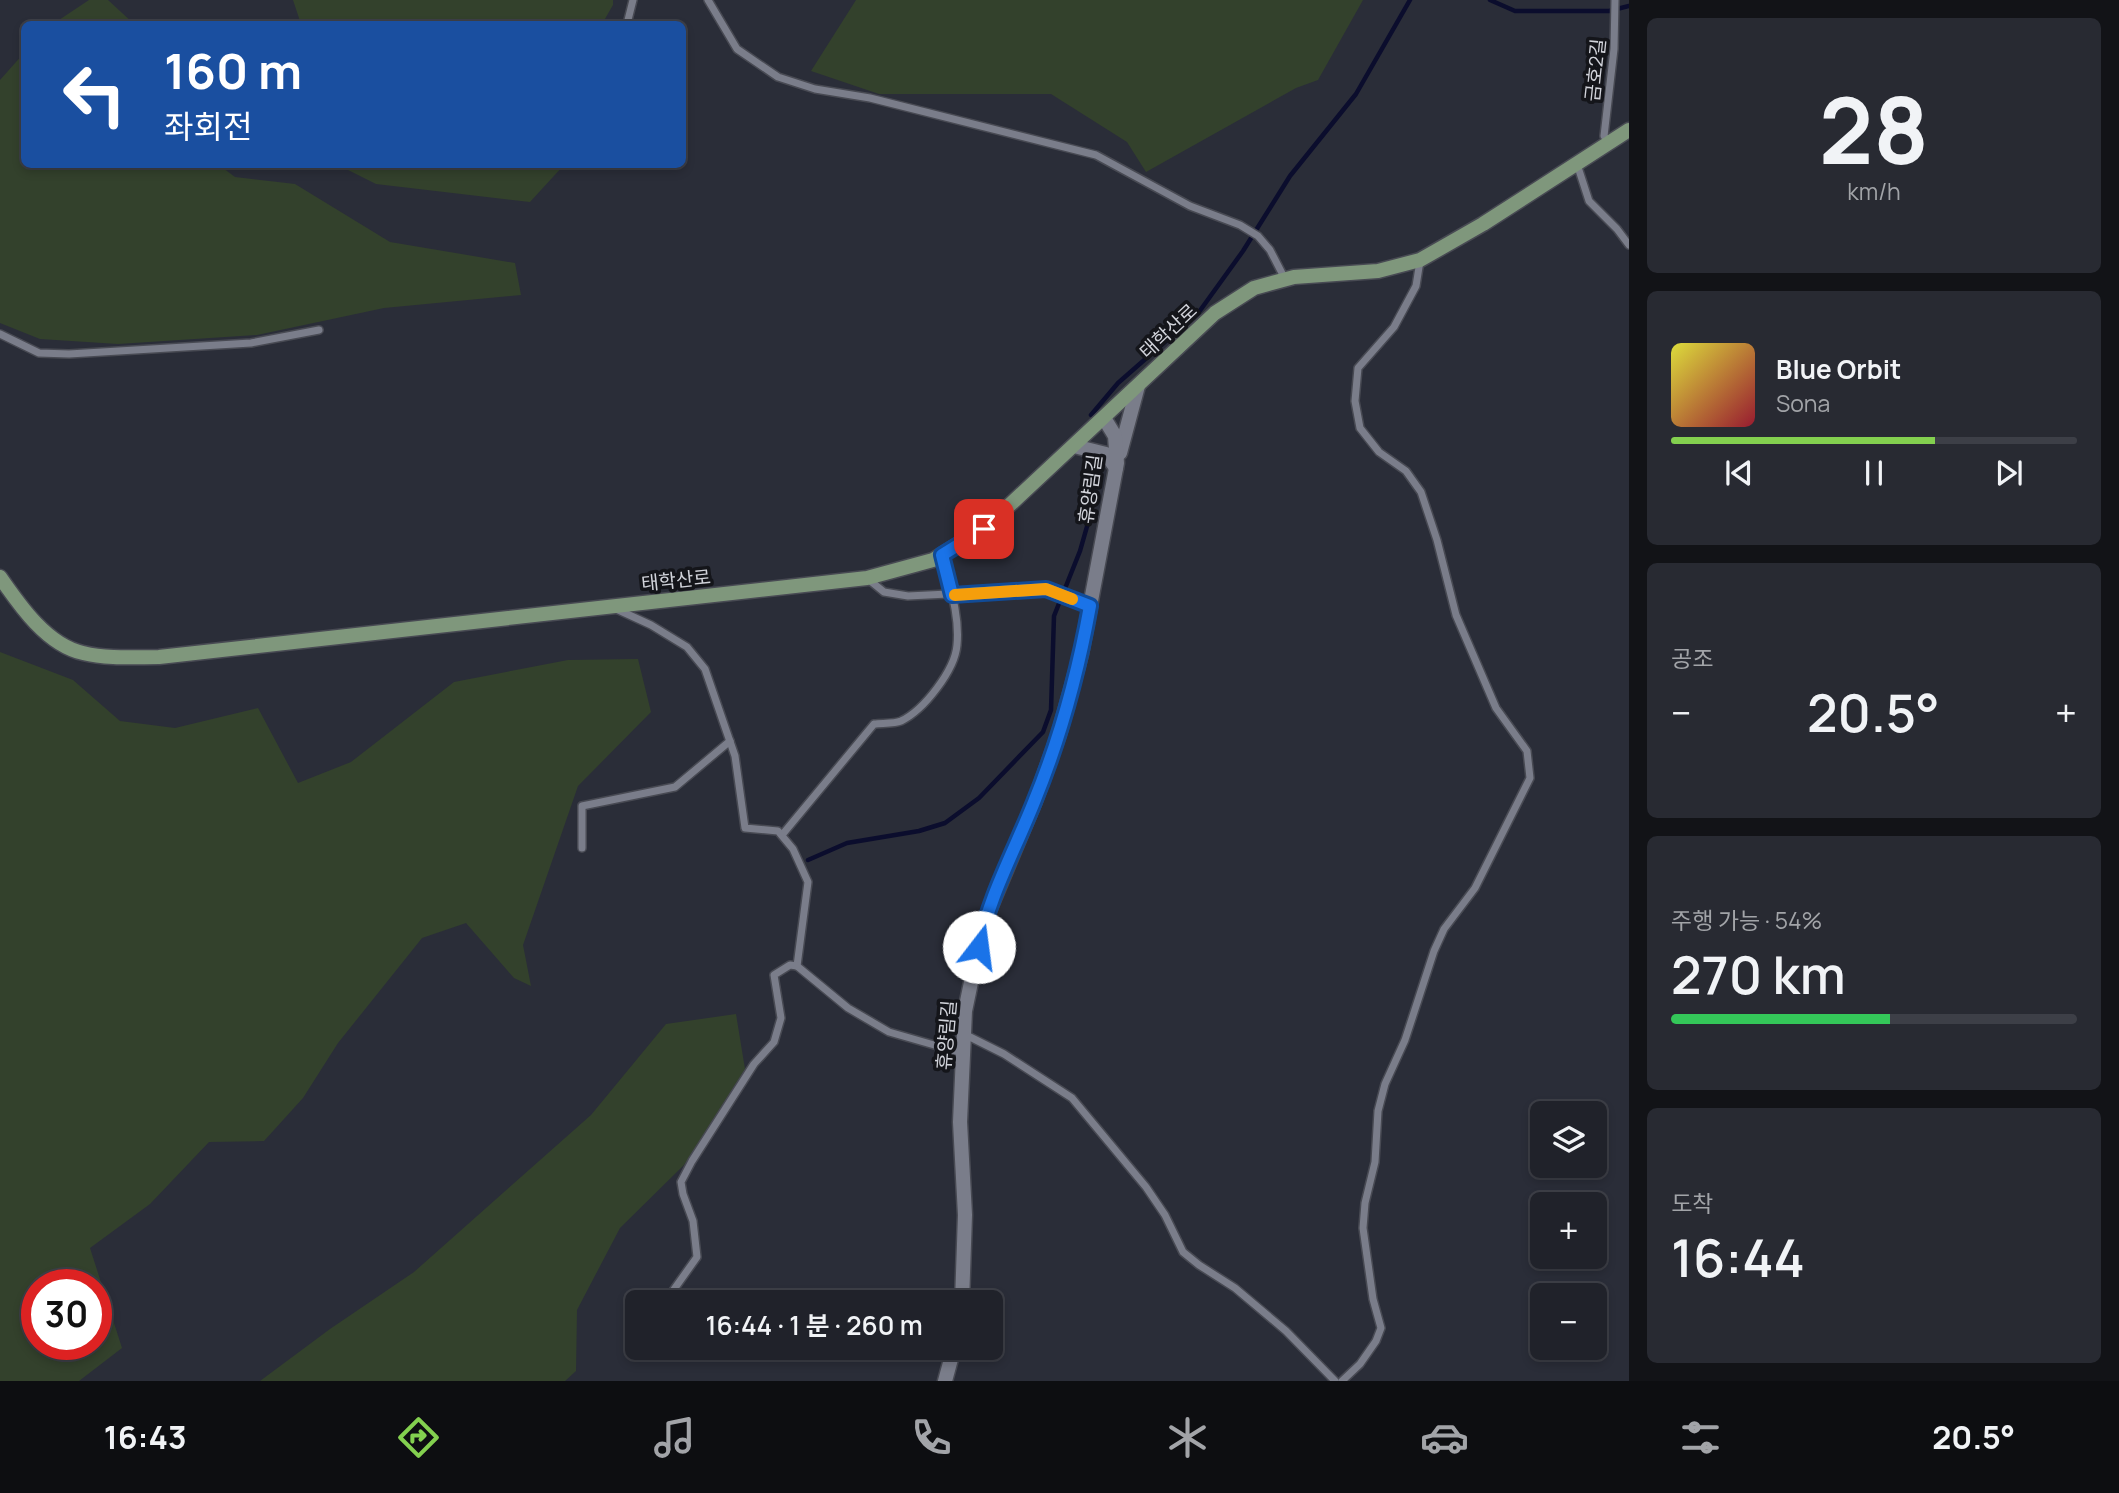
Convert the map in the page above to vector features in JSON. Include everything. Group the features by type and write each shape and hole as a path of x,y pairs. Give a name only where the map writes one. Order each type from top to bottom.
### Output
{"street":[{"name":"태학산로","path":"0,578 15,600 52,639 82,653 114,657 159,657 867,578 933,560 984,529 1216,313 1254,288 1294,277 1378,271 1420,260 1483,224 1629,130"},
{"path":"1116,468 1138,386"},
{"name":"휴양림길","path":"962,1290 965,1215 960,1122 965,1012 983,925 1035,801 1059,734 1081,654 1116,468 1115,436 1104,418"},
{"path":"1074,446 1105,454 1116,468"},
{"path":"945,1381 951,1360"}],"lane":[{"path":"628,21 633,0"},
{"path":"708,0 737,49 778,77 815,89 870,98 1096,155 1190,206 1258,236 1270,250 1285,279"},
{"name":"금호2길","path":"1609,142 1604,136 1614,49 1615,0"},
{"path":"1577,163 1589,201 1629,245"},
{"path":"1342,1381 1360,1364 1377,1341 1381,1328 1373,1299 1363,1228 1365,1203 1375,1162 1378,1111 1385,1084 1405,1040 1434,951 1444,929 1475,888 1530,778 1527,751 1496,708 1460,625 1421,492 1406,471 1379,452 1360,428 1354,401 1358,368 1394,327 1416,286 1420,260"},
{"path":"0,334 39,353 69,354 251,343 319,330"},
{"path":"782,835 874,724 900,721 923,703 946,678 957,647 952,595 942,555"},
{"path":"867,578 884,592 908,596 1046,589 1090,606"},
{"path":"611,607 651,625 687,647 705,669 735,756 745,828 778,831 793,849 808,882 797,966"},
{"path":"582,848 582,806 676,787 730,741"},
{"path":"673,1290 697,1256 693,1221 681,1182 754,1064 774,1042 781,1018 774,975 790,965 797,966 848,1008 889,1032 962,1053"},
{"path":"964,1034 1004,1054 1072,1098 1146,1187 1165,1214 1183,1252 1235,1288 1286,1331 1335,1381"}],"green space":[{"path":"89,0 108,0 131,21 58,21"},
{"path":"293,0 613,0 604,21 300,21"},
{"path":"856,0 1363,0 1318,80 1296,88 1146,172 1127,142 1051,94 879,94 811,71"},
{"path":"21,56 21,168 223,168 235,177 295,184 390,242 515,263 521,295 384,308 257,335 118,344 40,339 0,323 0,80"},
{"path":"344,168 561,168 530,202 376,184"},
{"path":"0,652 73,680 120,721 175,728 258,708 298,783 351,762 454,682 568,660 638,659 651,712 578,786 523,945 531,986 514,978 466,923 422,938 338,1043 303,1098 264,1141 209,1142 150,1204 90,1248 97,1269 21,1269 21,1360 106,1360 79,1381 0,1381"},
{"path":"736,1014 745,1069 684,1165 620,1228 577,1310 576,1371 565,1381 260,1381 414,1272 591,1115 666,1024"},
{"path":"112,1317 122,1348 112,1356"}],"waterway":[{"path":"1091,415 1118,383 1199,312 1243,251 1290,176 1356,94 1410,0"},
{"path":"1490,0 1515,11 1609,11 1629,6"},
{"path":"808,860 847,843 919,831 945,823 979,798 1043,732 1051,710 1054,616 1080,551 1090,516 1092,466"}],"slow traffic":[{"path":"955,595 1046,589 1072,599"}],"route":[{"path":"979,947 983,925 1035,801 1059,734 1081,654 1090,606 1046,589 952,595 942,555 984,529"}]}
